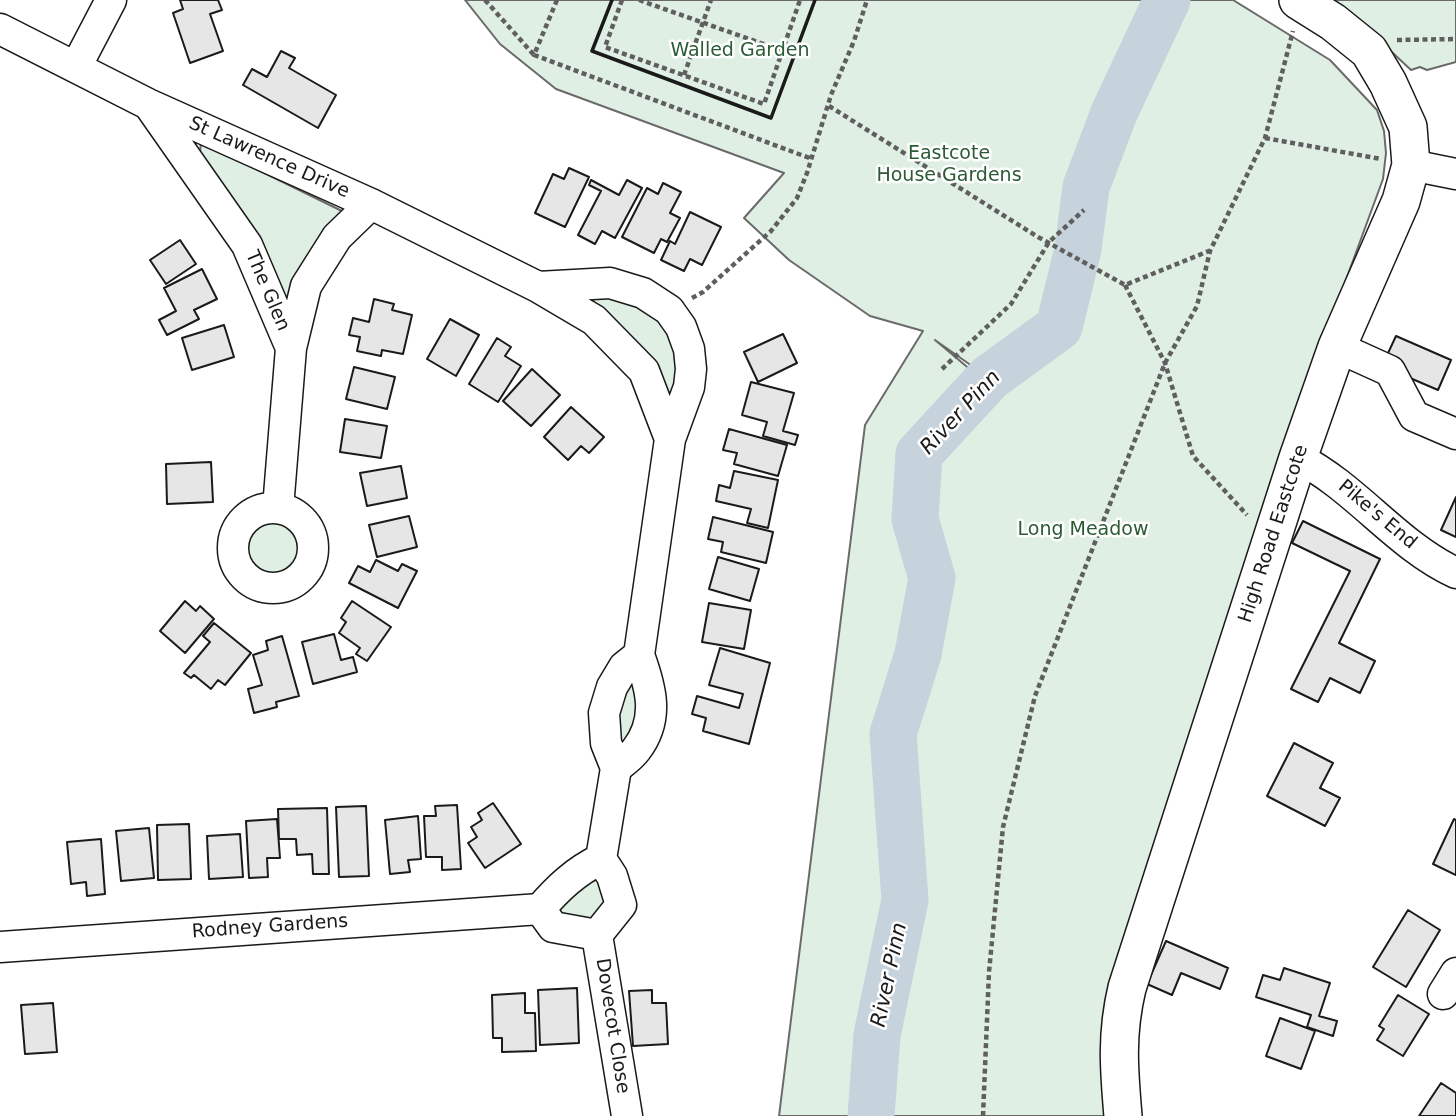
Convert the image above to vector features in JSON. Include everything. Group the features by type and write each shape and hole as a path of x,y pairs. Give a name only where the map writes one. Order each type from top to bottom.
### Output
{"main road":[{"name":"High Road Eastcote","path":"1123,1116 1118,1049 1119,1018 1298,458 1336,347 1401,201 1411,165 1408,127 1388,83 1369,51 1333,22 1301,2"}],"street":[{"path":"76,67 111,0"},
{"name":"St Lawrence Drive","path":"0,29 148,104 371,204 538,286 594,320 644,371 670,439"},
{"name":"The Glen","path":"148,104 247,245 291,348 278,508"},
{"path":"1411,165 1456,174"},
{"path":"291,348 306,286 337,237 371,204"},
{"name":"St Lawrence Drive","path":"538,286 610,283 643,293 670,310"},
{"path":"616,768 636,750 646,731 652,707 650,685 639,655 670,439 689,387 691,369 689,349 681,327 670,310"},
{"path":"1336,347 1390,371 1414,416 1456,434"},
{"name":"Pike's End","path":"1298,458 1324,471 1397,535 1456,573"},
{"path":"601,859 581,869 540,909 554,927 597,935 621,905 612,876 601,859 616,768 606,743 604,713 612,687 624,667 639,655"},
{"name":"Rodney Gardens","path":"0,947 540,909"},
{"name":"Dovecot Close","path":"597,935 627,1116"}],"path":[{"path":"485,0 534,55 812,159"},
{"path":"534,55 557,0"},
{"path":"622,0 605,47 764,104 800,0"},
{"path":"639,0 783,51"},
{"path":"684,75 711,0"},
{"path":"670,310 703,292 771,232 797,198 867,0"},
{"path":"983,1116 989,972 1003,827 1035,696 1165,363 1197,306 1210,251 1265,138 1301,2"},
{"path":"1369,51 1378,40 1456,40"},
{"path":"829,106 1038,237 1125,285 1165,363 1193,456 1270,541"},
{"path":"1265,138 1411,165"},
{"path":"942,369 1011,304 1049,242 1083,210"},
{"path":"1125,285 1210,251"}],"green space":[{"path":"465,0 1233,0 1330,60 1377,110 1384,131 1386,153 1383,179 1318,356 1105,1040 1104,1116 854,1116 864,1055 849,1116 779,1116 865,425 923,331 870,316 789,260 744,218 784,173 556,89 500,44","holes":["1052,333 919,454 915,562 903,462 978,376 935,340 989,378","914,594 910,782 891,890 885,729"]},
{"path":"1321,0 1456,0 1456,62 1427,70 1420,67 1411,70 1379,40"},
{"path":"201,142 346,213 288,314 200,152"},
{"path":"604,293 662,313 680,357 671,412 582,296"},
{"path":"274,518 295,527 304,548 295,569 274,578 253,569 244,548 253,527"},
{"path":"623,679 644,685 633,744 619,757 611,741"},
{"path":"595,879 603,884 609,904 590,926 559,919 559,907 567,898"}],"building":[{"path":"180,0 218,0 222,10 210,14 223,51 190,63 173,13 183,9"},
{"path":"281,51 295,58 289,68 336,95 318,128 243,85 252,69 267,77"},
{"path":"569,168 589,177 565,227 535,213 553,174 564,179"},
{"path":"591,180 619,195 627,180 642,188 615,238 602,231 595,244 578,235 601,191 589,185"},
{"path":"663,183 681,192 670,213 680,218 667,242 661,239 654,253 622,237 647,188 658,194"},
{"path":"690,212 721,227 702,265 690,259 684,271 661,260 670,241 675,244"},
{"path":"180,240 196,264 166,284 150,260"},
{"path":"202,269 217,299 194,310 199,319 167,335 159,320 176,311 164,288"},
{"path":"374,299 394,304 392,310 412,315 403,354 382,350 381,356 357,351 360,337 349,335 353,318 369,322"},
{"path":"450,319 479,335 456,376 427,359"},
{"path":"224,325 234,357 192,370 182,338"},
{"path":"783,334 797,363 758,382 744,352"},
{"path":"1396,336 1451,360 1438,390 1382,366"},
{"path":"497,338 511,347 505,356 521,366 498,402 469,384"},
{"path":"354,367 395,377 387,409 346,399"},
{"path":"532,369 560,395 531,426 503,401"},
{"path":"751,382 794,393 783,431 798,435 795,445 763,436 767,422 742,415"},
{"path":"571,407 604,437 589,453 581,446 568,460 544,437"},
{"path":"345,419 387,426 381,458 340,452"},
{"path":"729,429 787,445 778,476 734,464 737,453 723,450"},
{"path":"211,462 213,502 167,504 166,464"},
{"path":"401,466 407,498 367,506 360,473"},
{"path":"734,471 778,480 768,528 747,523 751,509 716,501 719,485 730,488"},
{"path":"1456,497 1456,537 1441,530"},
{"path":"409,516 417,547 377,557 369,525"},
{"path":"713,517 773,532 766,563 721,552 723,542 708,539"},
{"path":"1303,521 1380,559 1339,643 1375,661 1360,693 1330,678 1318,702 1291,689 1350,571 1292,543"},
{"path":"718,557 759,569 750,601 709,589"},
{"path":"376,560 398,571 402,564 417,571 398,608 349,583 358,566 370,572"},
{"path":"185,601 196,611 200,606 214,619 185,653 160,631"},
{"path":"352,601 391,627 367,661 356,654 360,648 339,633 346,622 341,618"},
{"path":"709,603 751,610 744,649 702,642"},
{"path":"214,623 251,653 225,685 218,680 211,689 194,675 191,678 184,673 210,642 203,636"},
{"path":"334,634 341,660 353,657 357,672 313,684 302,642"},
{"path":"282,636 299,696 276,702 277,707 254,713 248,689 262,685 253,655 268,650 266,641"},
{"path":"720,648 770,663 749,744 703,731 706,718 692,714 697,696 739,708 743,694 709,685"},
{"path":"1294,743 1333,763 1320,788 1340,798 1325,826 1267,796"},
{"path":"493,803 521,844 485,868 468,843 477,837 471,827 482,820 478,813"},
{"path":"457,805 461,869 442,870 442,857 426,857 424,816 436,816 435,806"},
{"path":"366,806 369,876 339,877 336,807"},
{"path":"327,808 329,874 313,874 312,854 297,855 296,839 279,839 278,809"},
{"path":"418,816 421,859 408,860 410,872 390,874 385,820"},
{"path":"277,819 280,858 267,858 268,877 249,878 246,821"},
{"path":"1454,819 1456,820 1456,875 1433,864"},
{"path":"189,824 191,879 158,880 157,825"},
{"path":"149,828 154,878 121,881 116,831"},
{"path":"240,834 243,877 209,879 207,836"},
{"path":"101,839 105,894 87,896 86,882 71,884 67,842"},
{"path":"1408,910 1440,930 1406,987 1373,967"},
{"path":"1166,941 1228,968 1220,989 1181,973 1172,995 1147,984"},
{"path":"1284,968 1330,983 1319,1016 1337,1021 1333,1036 1307,1027 1311,1015 1256,997 1263,975 1280,980"},
{"path":"577,988 579,1043 540,1045 538,990"},
{"path":"652,990 652,1003 666,1003 668,1044 633,1046 629,991"},
{"path":"525,993 525,1013 535,1013 536,1051 502,1052 502,1038 493,1038 492,995"},
{"path":"1398,995 1429,1014 1403,1056 1377,1040 1384,1029 1379,1026"},
{"path":"53,1003 57,1052 25,1054 21,1005"},
{"path":"1280,1018 1315,1031 1301,1069 1266,1056"},
{"path":"1441,1083 1456,1093 1456,1116 1419,1116"}],"waterway":[{"name":"River Pinn","path":"871,1116 877,1035 905,900 893,734 918,654 932,578 915,519 919,454 989,378 1059,327 1078,249 1086,187 1114,113 1167,0"}],"wall":[{"path":"612,0 592,51 771,118 815,0"}],"park label":[{"name":"Walled Garden","path":"740,51"},
{"name":"Eastcote House Gardens","path":"949,165"},
{"name":"Long Meadow","path":"1083,530"}]}
